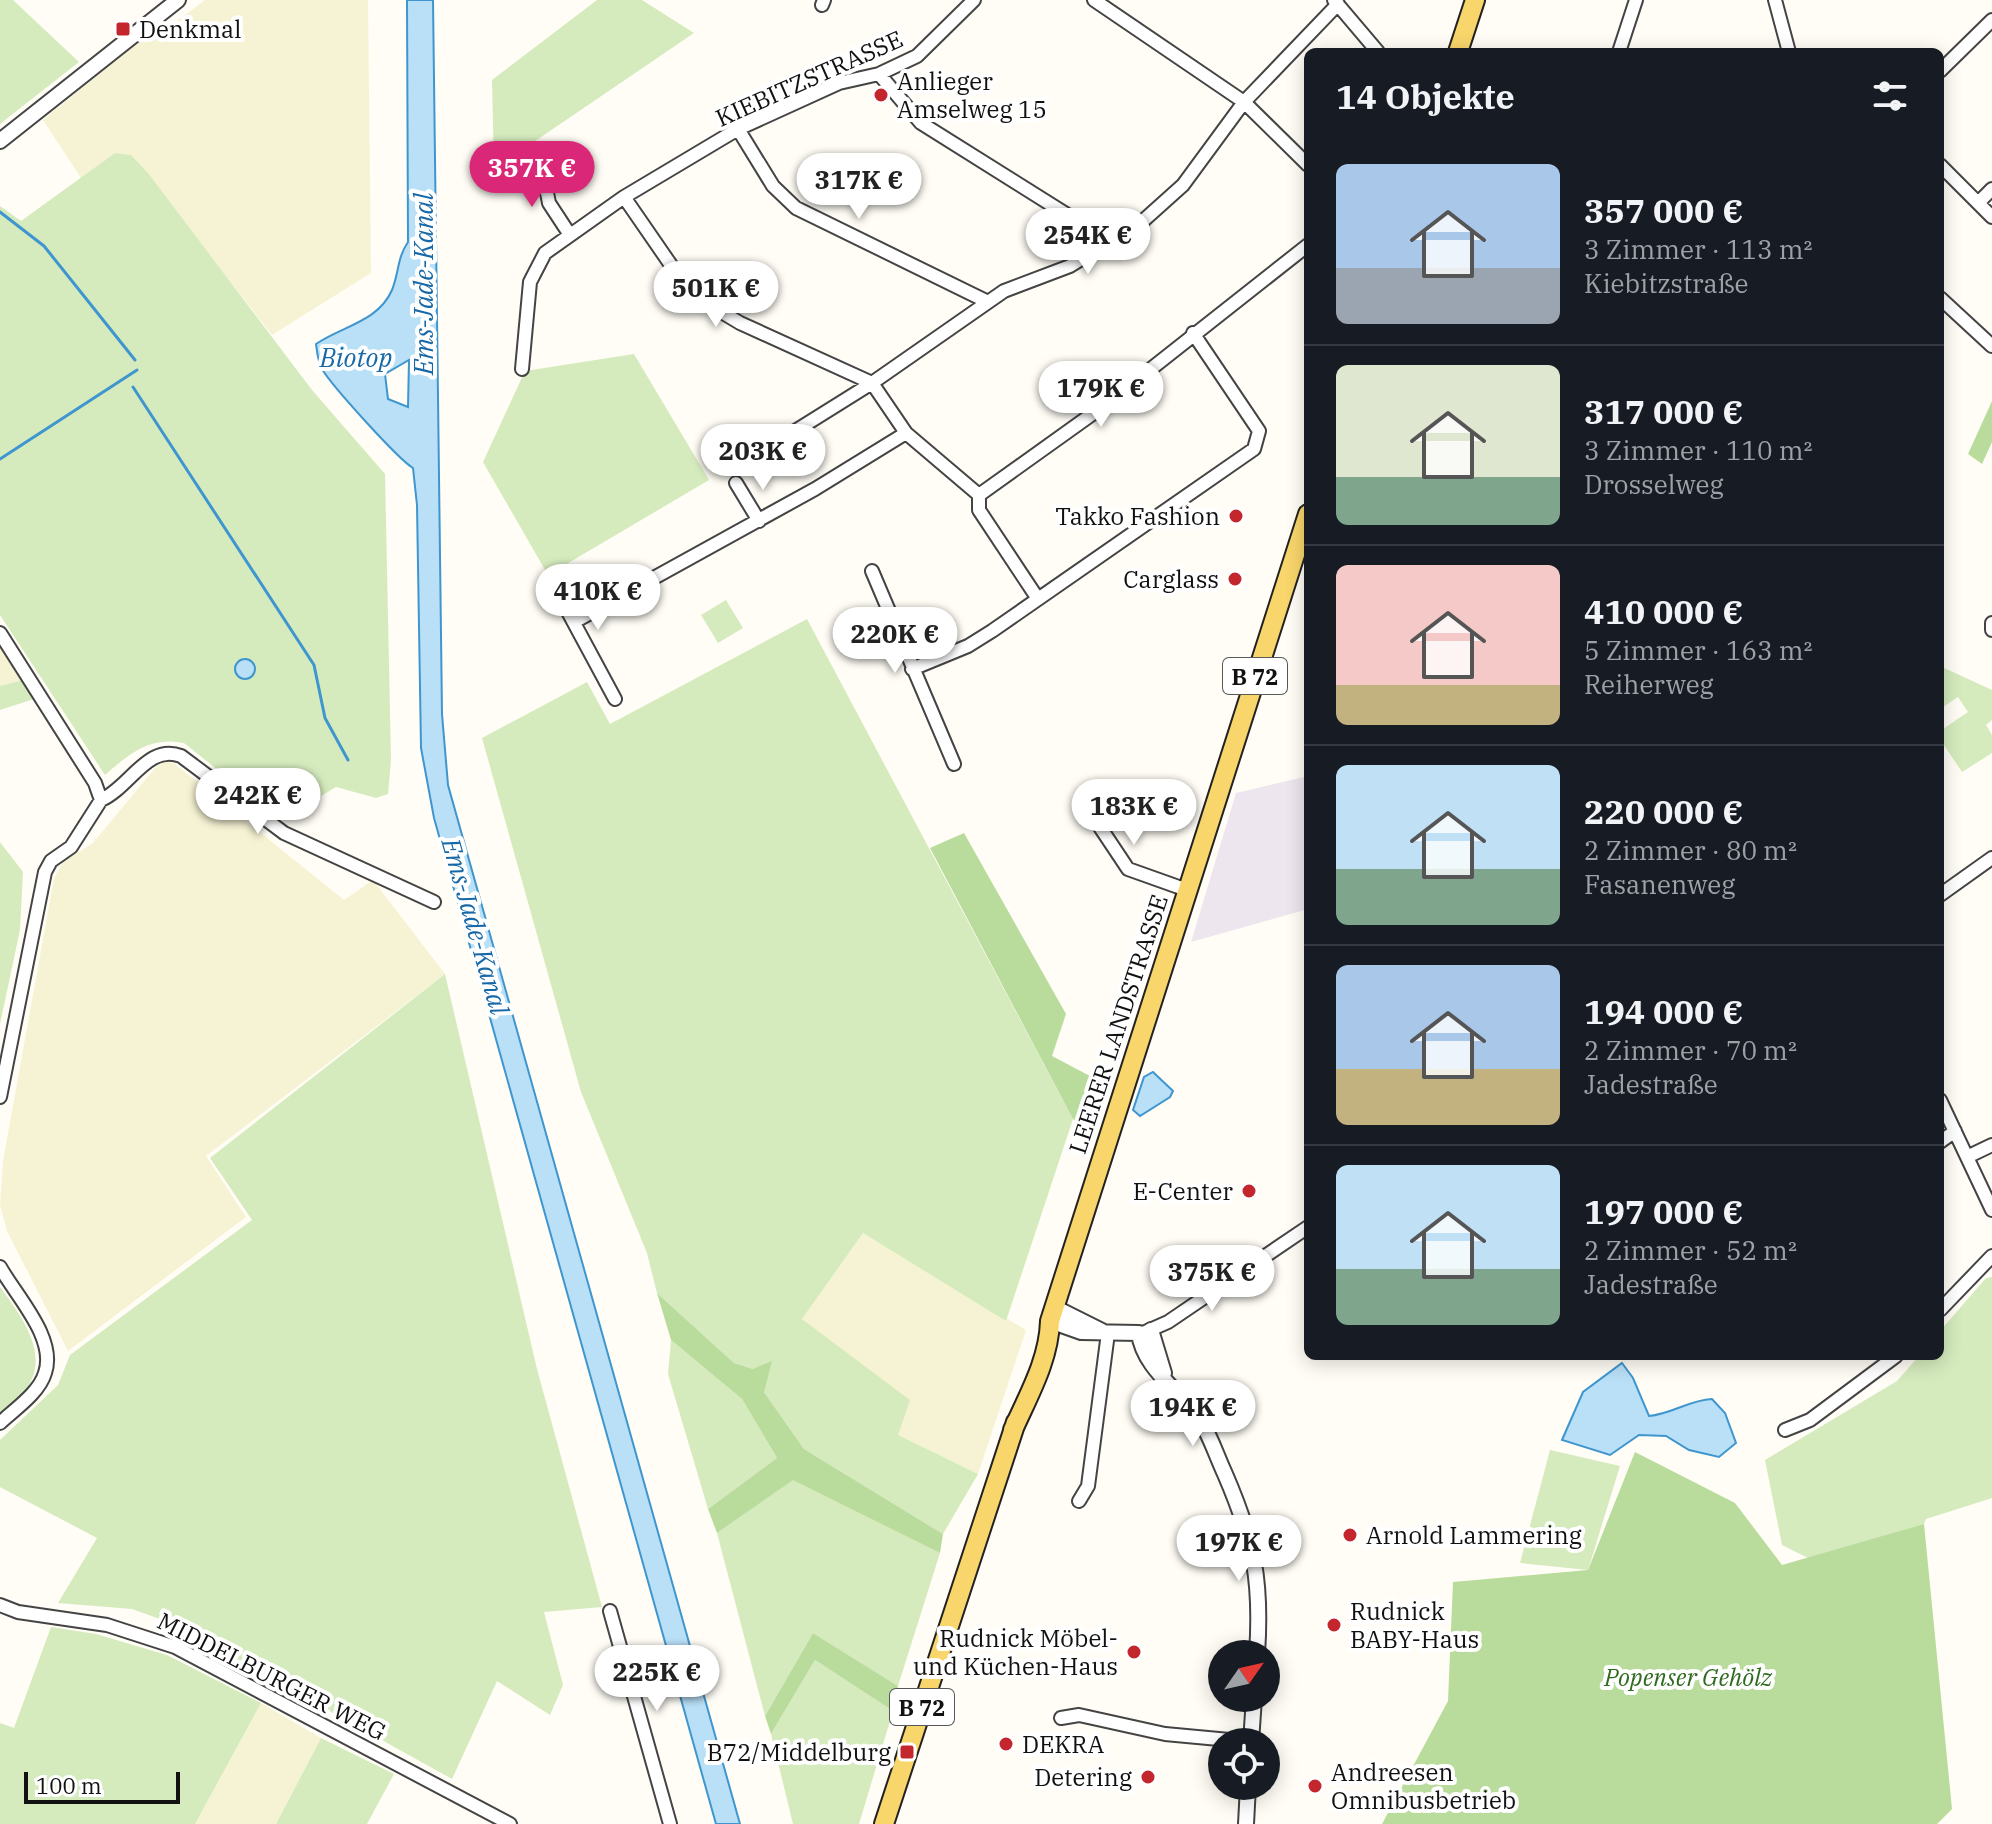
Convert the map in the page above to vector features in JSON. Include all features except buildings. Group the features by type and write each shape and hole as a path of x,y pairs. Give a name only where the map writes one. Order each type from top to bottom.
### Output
{"main road":[{"path":"1459,48 1475,0"},
{"name":"LEERER LANDSTRASSE","path":"884,1824 1013,1430 1038,1344 1052,1314 1304,526"}],"street":[{"path":"0,141 178,0"},
{"name":"KIEBITZSTRASSE","path":"522,369 530,282 545,253 624,197 738,129 839,83 879,74 917,56 974,0"},
{"path":"1094,0 1244,102 1287,140 1304,160"},
{"path":"1620,48 1636,0"},
{"path":"776,443 872,383 988,302 1070,266 1165,203 1205,158 1244,102 1336,2 1375,48"},
{"path":"1779,2 1788,48"},
{"path":"1944,67 1992,20"},
{"path":"879,74 921,123 1109,241"},
{"path":"738,129 773,186 796,208 988,302"},
{"path":"541,162 549,203 570,235"},
{"path":"1944,169 1992,217"},
{"path":"1978,203 1992,189"},
{"path":"624,197 673,268 705,302 740,323 872,383 906,433 979,495 979,510 1038,599"},
{"path":"979,495 1109,402 1304,248"},
{"path":"1944,302 1992,346"},
{"path":"912,669 968,646 1254,449 1259,431 1193,333"},
{"path":"574,622 759,521 906,433"},
{"path":"736,483 759,521"},
{"path":"872,571 954,764"},
{"path":"552,582 615,699"},
{"path":"1992,623 1992,630"},
{"path":"0,633 95,783 101,800"},
{"path":"0,1097 45,872 51,861 71,847 101,800 117,793 156,754 169,751 181,756 284,833 434,902"},
{"path":"1087,794 1092,815 1128,869 1187,890"},
{"path":"1944,892 1992,858"},
{"path":"1944,1108 1992,1210"},
{"path":"1944,1139 1955,1131"},
{"path":"1969,1156 1992,1145"},
{"path":"1052,1314 1081,1332 1145,1332 1304,1230"},
{"path":"1944,1306 1992,1256"},
{"path":"0,1267 43,1339 47,1359 45,1374 36,1388 0,1423"},
{"path":"1079,1501 1088,1486 1105,1332"},
{"path":"1145,1332 1165,1377 1204,1426 1254,1547 1260,1605 1258,1640"},
{"path":"1785,1430 1810,1420 1891,1360"},
{"name":"MIDDELBURGER WEG","path":"0,1605 18,1612 107,1625 175,1647 510,1824"},
{"path":"610,1611 670,1824"},
{"path":"1061,1718 1079,1715 1165,1734 1208,1738"},
{"path":"1246,1824 1247,1800"}],"shaded area":[{"path":"205,0 368,0 371,273 272,335 131,155 115,153 81,178 43,120 145,36 173,24"},
{"path":"0,643 23,680 0,686"},
{"path":"165,761 175,764 344,900 373,880 445,974 206,1156 246,1217 68,1351 7,1231 0,1205 3,1161 54,878 63,862 93,843 155,768"},
{"path":"1304,777 1304,910 1191,942 1236,793"},
{"path":"863,1233 1026,1330 978,1474 897,1435 802,1319"},
{"path":"261,1703 321,1738 276,1824 195,1824"}],"green space":[{"path":"0,0 13,0 79,62 0,124"},
{"path":"597,0 642,0 694,33 494,169 492,80"},
{"path":"115,153 131,155 148,173 312,390 385,474 391,760 388,794 376,798 336,787 281,820 184,743 172,741 141,748 105,775 0,615 0,206 21,221"},
{"path":"634,354 709,480 548,575 483,462 525,371"},
{"path":"1992,401 1992,442 1982,464 1968,454"},
{"path":"726,600 743,628 718,643 701,615"},
{"path":"807,619 1073,1119 1006,1321 863,1233 802,1319 910,1400 898,1435 978,1474 943,1534 804,1449 764,1392 753,1369 734,1363 657,1293 647,1253 581,1092 482,738 587,682 610,724"},
{"path":"1944,668 1992,690 1992,720 1986,725 1992,735 1992,753 1962,772 1944,745 1944,728 1968,712 1958,697 1944,706"},
{"path":"23,680 34,699 0,710 0,686"},
{"path":"964,833 1066,1014 1052,1056 1107,1085 1093,1137 1073,1119 930,848"},
{"path":"0,842 23,872 20,930 0,1024"},
{"path":"445,974 537,1369 602,1607 544,1612 563,1685 550,1715 497,1681 452,1779 171,1623 132,1609 58,1603 97,1538 0,1487 0,1440 58,1385 70,1355 252,1220 210,1158"},
{"path":"1992,1277 1992,1498 1926,1519 1924,1524 1810,1559 1782,1545 1765,1460 1897,1381 1915,1360 1944,1360 1944,1326 1986,1278"},
{"path":"0,1287 29,1332 36,1358 30,1383 0,1414"},
{"path":"657,1293 734,1363 753,1369 772,1361 764,1392 804,1449 943,1534 940,1553 793,1480 717,1533 708,1509 777,1458 742,1399 671,1340"},
{"path":"671,1340 742,1399 777,1458 708,1509 668,1374"},
{"path":"1550,1450 1620,1466 1588,1570 1520,1563"},
{"name":"Popenser Gehölz","path":"1635,1452 1735,1503 1782,1565 1924,1524 1952,1809 1937,1824 1382,1824 1448,1701 1453,1582 1588,1570"},
{"path":"793,1479 940,1553 898,1686 813,1633 765,1716 717,1533"},
{"path":"51,1627 96,1634 167,1655 261,1703 195,1824 0,1824 0,1723 14,1728"},
{"path":"813,1633 898,1686 893,1711 815,1660 771,1734 765,1716"},
{"path":"815,1660 893,1711 859,1824 793,1824 771,1734"},
{"path":"321,1738 394,1774 367,1824 276,1824"}],"water":[{"path":"407,0 433,0 442,714 448,785 740,1824 716,1824 434,818 421,748 417,505 413,468 338,390 322,369 318,357 316,344 369,316 386,301 408,242","holes":["409,360 408,407 388,399 385,374"]},
{"path":"241,659 249,659 255,669 249,679 241,679 235,673 235,665"},
{"path":"1153,1072 1173,1091 1170,1097 1140,1116 1133,1110 1144,1077"},
{"path":"1622,1363 1633,1378 1649,1416 1712,1399 1725,1413 1736,1443 1719,1457 1689,1450 1666,1436 1639,1435 1610,1455 1562,1440 1583,1392"}],"waterway":[{"path":"0,212 44,246 135,360"},
{"path":"0,459 137,370"},
{"path":"133,387 314,665 325,718 348,760"}],"place":[{"name":"Denkmal","path":"123,29"},
{"name":"Anlieger Amselweg 15","path":"881,95"},
{"name":"Takko Fashion","path":"1236,516"},
{"name":"Carglass","path":"1235,579"},
{"name":"E-Center","path":"1249,1191"},
{"name":"Arnold Lammering","path":"1350,1535"},
{"name":"Rudnick BABY-Haus","path":"1334,1625"},
{"name":"Rudnick Möbel- und Küchen-Haus","path":"1134,1652"},
{"name":"DEKRA","path":"1006,1744"},
{"name":"B72/Middelburg","path":"907,1752"},
{"name":"Detering","path":"1148,1777"},
{"name":"Andreesen Omnibusbetrieb","path":"1315,1786"}],"water label":[{"name":"Ems-Jade-Kanal","path":"423,284"},
{"name":"Biotop","path":"356,357"},
{"name":"Ems-Jade-Kanal","path":"476,926"}]}
